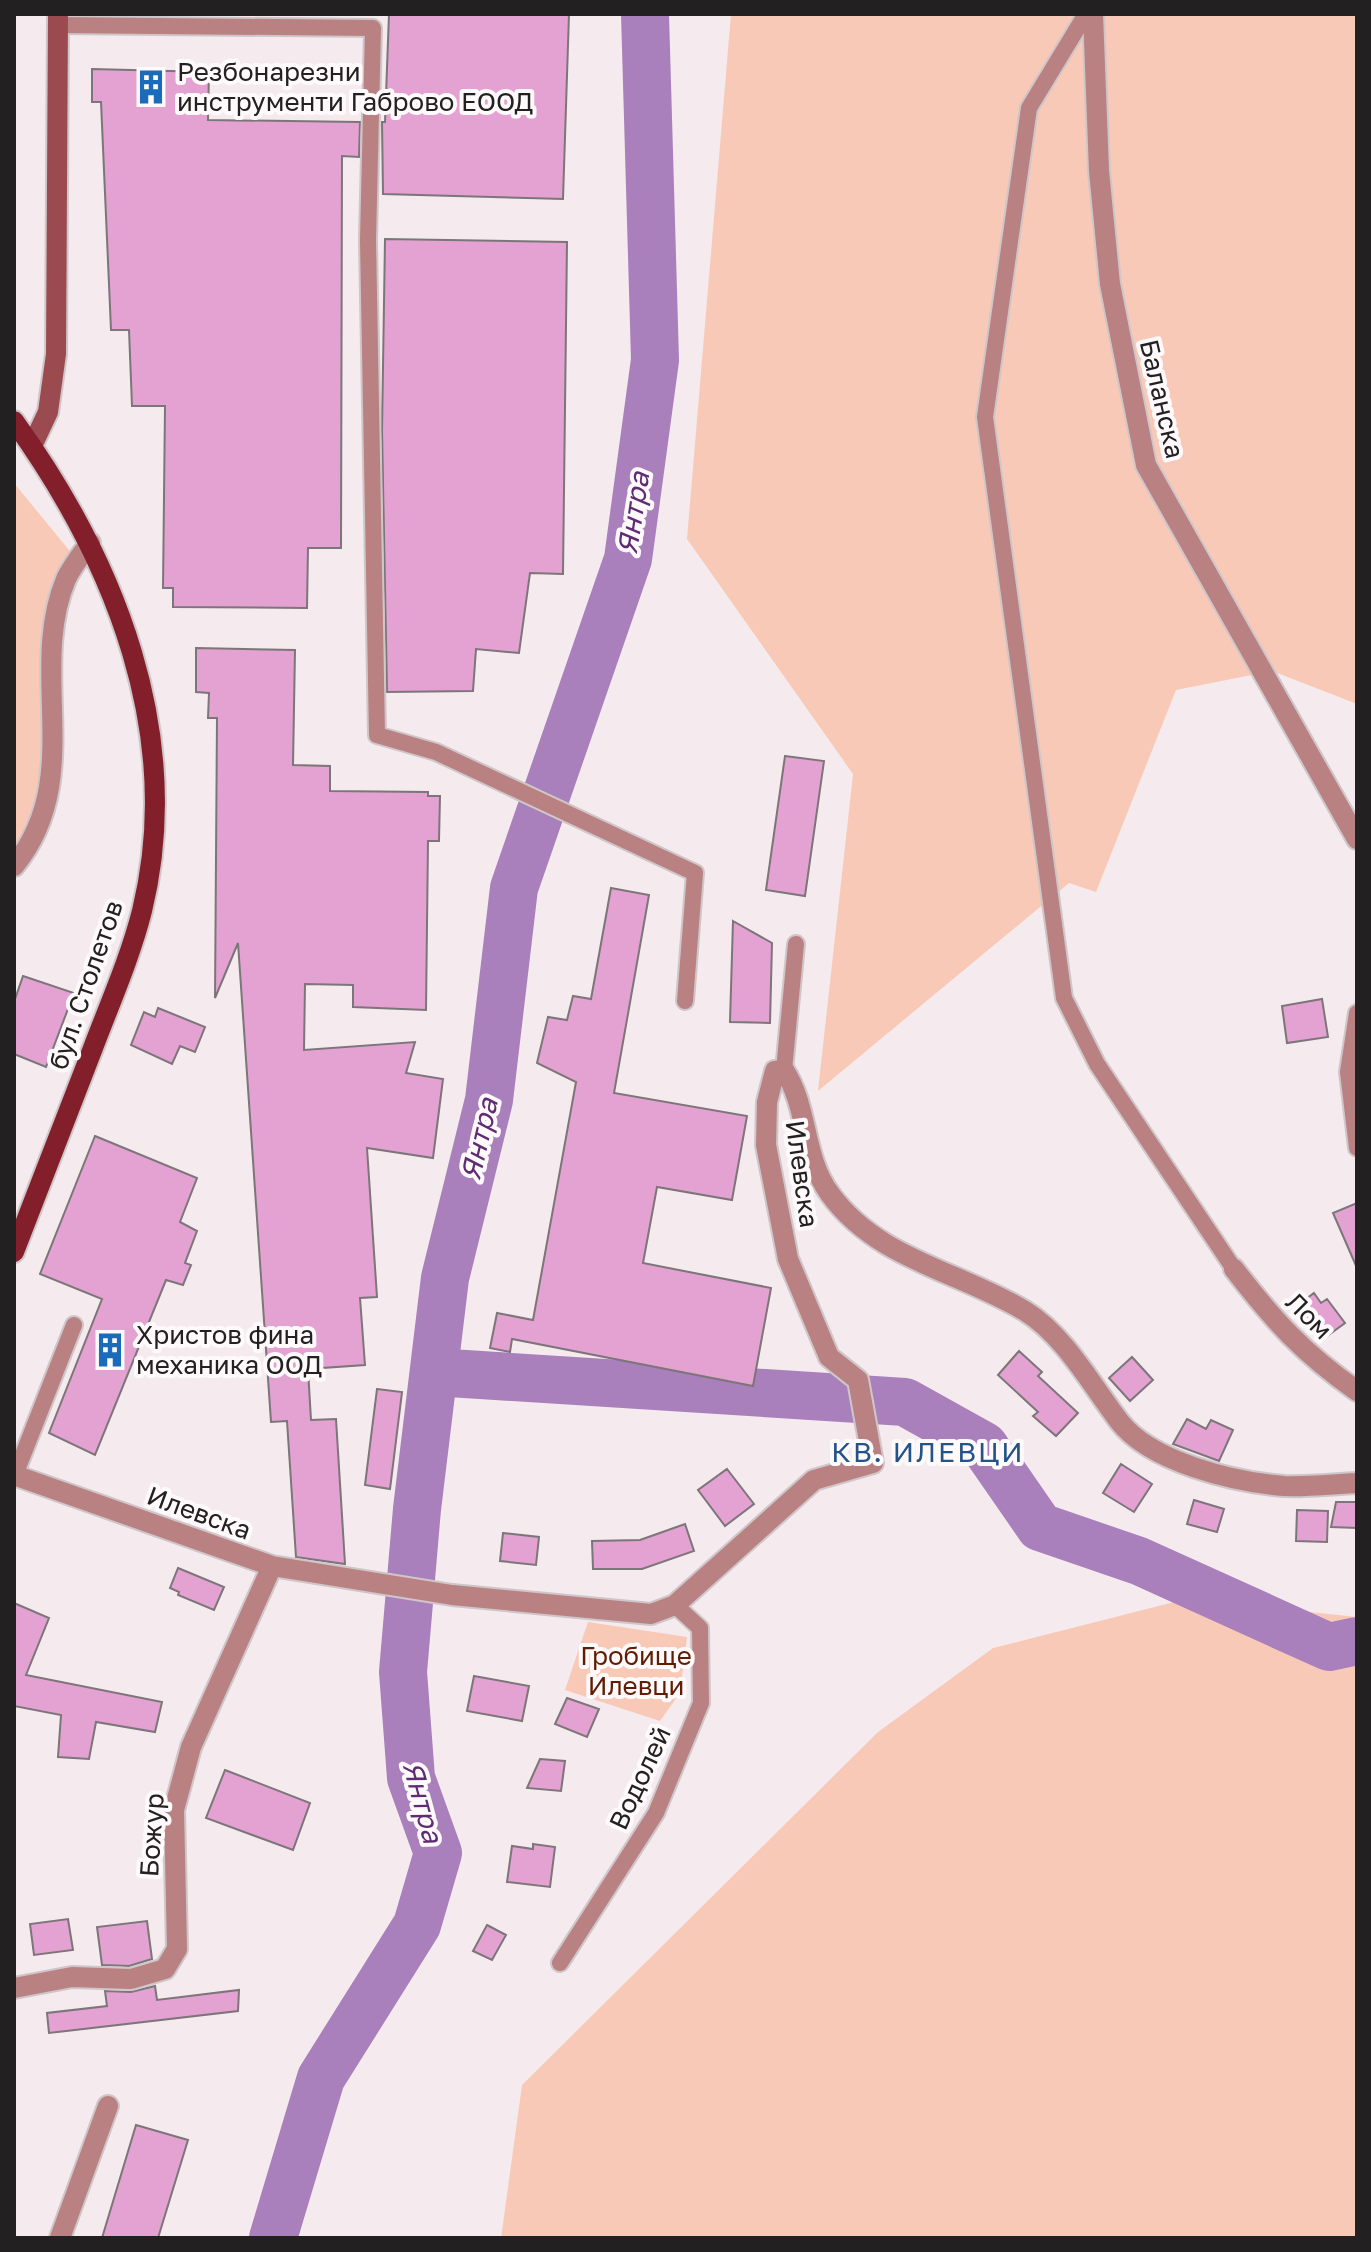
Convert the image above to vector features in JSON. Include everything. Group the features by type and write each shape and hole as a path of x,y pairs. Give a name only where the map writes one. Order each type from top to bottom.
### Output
{"main road":[{"path":"32,446 48,412 56,354 58,19"},
{"name":"бул. Столетов","path":"14,421 90,543 137,660 153,763 150,856 142,909 125,963 14,1252"}],"street":[{"name":"Баланска","path":"1093,14 1099,171 1110,284 1146,465 1357,839"},
{"path":"14,866 28,849 41,822 50,787 54,748 53,654 59,603 67,577 90,543"},
{"name":"Илевска","path":"15,1475 272,1566 452,1595 651,1614 675,1605 814,1480 873,1463 858,1380 829,1357 788,1259 766,1145 771,1083 775,1071 784,1070 793,1084 810,1157 829,1193 861,1228 898,1253 1029,1313 1056,1338 1122,1425 1141,1443 1168,1458 1258,1483 1357,1483"},
{"name":"Лом","path":"1234,1269 1275,1323 1325,1368 1357,1391"},
{"name":"Божур","path":"14,1988 72,1977 131,1979 165,1969 177,1949 174,1810 191,1747 272,1566"},
{"path":"60,2238 108,2106"}],"lane":[{"path":"1086,14 1029,108 985,417 1064,998 1097,1064 1234,1269"},
{"path":"58,19 373,21 368,240 377,735 436,752 695,873 685,1001"},
{"path":"784,1070 796,944"},
{"path":"1357,1013 1348,1072 1357,1148"},
{"path":"15,1475 74,1325"},
{"name":"Водолей","path":"560,1963 656,1813 701,1703 700,1628 675,1605"}],"green space":[{"path":"731,14 1357,14 1357,704 1272,671 1176,690 1096,892 1069,883 818,1091 853,774 687,539"},
{"path":"14,483 78,561 67,577 50,787 14,852"},
{"path":"1186,1599 1357,1617 1357,2238 501,2238 522,2085 878,1732 993,1648"},
{"name":"Гробище Илевци","path":"588,1622 687,1637 680,1693 660,1721 565,1690"}],"building":[{"path":"389,14 569,14 563,199 383,194 382,122 385,122"},
{"path":"92,69 209,72 208,120 360,122 359,157 342,156 341,548 308,548 307,608 173,607 173,588 163,588 165,406 132,406 129,330 111,330 101,102 92,102"},
{"path":"385,239 567,242 563,574 530,573 519,653 476,649 473,691 387,692 382,430"},
{"path":"196,648 295,650 293,765 330,766 330,791 428,792 428,796 440,796 439,841 428,841 426,1010 353,1007 353,985 305,984 304,1050 415,1042 406,1073 443,1079 433,1158 367,1148 377,1297 360,1298 365,1365 308,1369 311,1420 336,1419 345,1564 296,1557 287,1421 271,1422 238,943 215,998 217,718 208,718 209,693 196,692"},
{"path":"785,756 824,761 805,896 766,890"},
{"path":"611,888 649,895 614,1093 747,1116 732,1200 657,1187 643,1263 771,1288 753,1386 512,1339 510,1352 490,1348 497,1313 533,1320 576,1082 537,1063 548,1017 567,1020 573,996 591,999"},
{"path":"733,921 772,943 770,1023 730,1022"},
{"path":"23,976 74,993 46,1067 14,1054 14,1002"},
{"path":"1322,999 1328,1037 1287,1043 1282,1006"},
{"path":"158,1008 205,1027 195,1052 180,1046 172,1064 131,1045 144,1012 155,1017"},
{"path":"95,1136 197,1178 180,1222 197,1231 185,1263 191,1265 183,1285 166,1280 95,1455 49,1433 102,1299 40,1274"},
{"path":"1357,1203 1357,1268 1333,1213"},
{"path":"1314,1293 1321,1303 1327,1299 1345,1323 1323,1339 1298,1305"},
{"path":"1019,1351 1042,1372 1038,1376 1078,1413 1056,1436 1033,1416 1038,1412 998,1375"},
{"path":"1132,1357 1153,1380 1130,1401 1109,1378"},
{"path":"377,1389 402,1392 390,1489 365,1485"},
{"path":"1187,1419 1206,1429 1211,1420 1233,1430 1219,1461 1173,1444"},
{"path":"1121,1464 1152,1484 1134,1512 1103,1493"},
{"path":"727,1469 754,1504 725,1526 698,1490"},
{"path":"1194,1500 1224,1509 1217,1532 1187,1524"},
{"path":"1336,1502 1357,1502 1357,1528 1331,1527"},
{"path":"1297,1510 1328,1511 1327,1542 1296,1541"},
{"path":"685,1524 694,1551 642,1569 593,1569 592,1541 640,1540"},
{"path":"503,1533 539,1537 536,1565 500,1561"},
{"path":"178,1568 224,1587 214,1610 178,1595 179,1592 170,1588"},
{"path":"14,1603 49,1618 26,1675 162,1702 155,1732 96,1722 89,1759 58,1757 61,1715 14,1706"},
{"path":"474,1676 529,1686 522,1721 467,1711"},
{"path":"567,1698 599,1709 587,1737 555,1724"},
{"path":"540,1759 565,1761 561,1791 527,1788"},
{"path":"225,1770 310,1803 293,1850 206,1818"},
{"path":"533,1844 555,1847 550,1887 507,1882 512,1846 533,1849"},
{"path":"68,1919 73,1950 34,1955 30,1924"},
{"path":"147,1921 152,1959 129,1966 102,1965 97,1927"},
{"path":"487,1925 506,1935 492,1960 473,1951"},
{"path":"155,1986 157,2000 239,1990 238,2011 49,2033 47,2013 107,2006 105,1991 131,1992"},
{"path":"136,2125 188,2140 158,2238 102,2238"}],"waterway":[{"name":"Янтра","path":"273,2238 321,2078 417,1925 438,1853 411,1778 403,1672 417,1509 445,1278 489,1100 514,888 628,559 655,360 645,14"},
{"path":"434,1372 905,1402 984,1446 1040,1527 1139,1561 1329,1647 1357,1641"}],"place":[{"name":"Резбонарезни инструменти Габрово ЕООД","path":"151,87"},
{"name":"Христов фина механика ООД","path":"110,1350"}],"district":[{"name":"КВ. ИЛЕВЦИ","path":"928,1452"}]}
